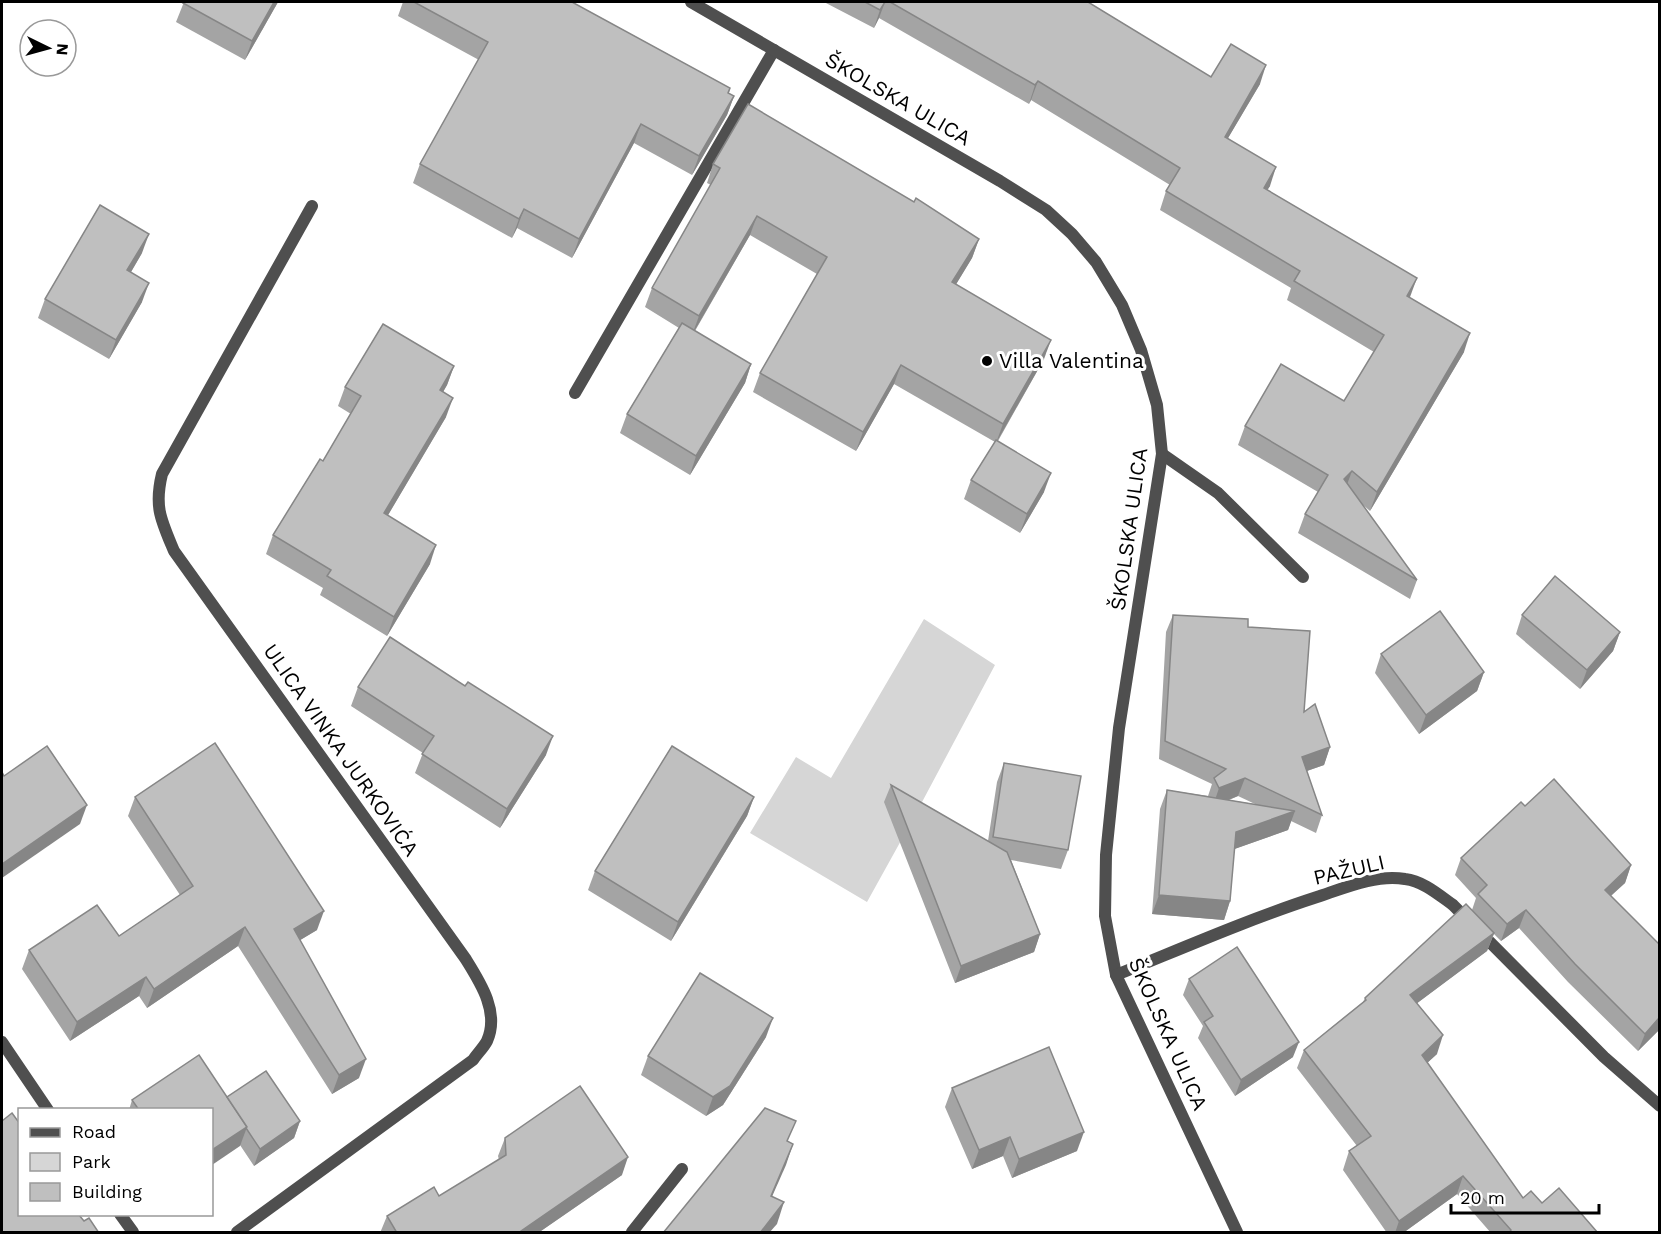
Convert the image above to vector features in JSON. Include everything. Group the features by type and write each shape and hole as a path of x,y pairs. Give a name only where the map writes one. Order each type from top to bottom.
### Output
{"street":[{"name":"ŠKOLSKA ULICA","path":"691,2 1046,210 1072,234 1101,271 1122,305 1137,341 1157,405 1162,454 1119,728 1108,826 1105,916 1116,975 1237,1233"},
{"path":"575,393 774,50"},
{"name":"ULICA VINKA JURKOVIĆA","path":"237,1233 473,1060 487,1042 492,1023 482,985 465,958 174,551 160,520 157,495 162,474 312,206"},
{"path":"1162,454 1218,493 1303,578"},
{"name":"PAŽULI","path":"1116,975 1275,910 1339,889 1385,878 1407,879 1432,890 1453,905 1604,1057 1659,1106"},
{"path":"2,1042 47,1108"},
{"path":"632,1233 682,1169"},
{"path":"121,1216 133,1233"}],"green space":[{"path":"924,619 995,665 867,902 750,833 796,757 831,778"}],"building":[{"path":"184,2 274,2 252,41"},
{"path":"414,2 572,2 730,88 728,93 734,96 699,156 641,124 579,239 524,209 519,219 420,164 488,42"},
{"path":"865,2 885,2 880,10"},
{"path":"890,2 1088,2 1211,77 1231,44 1266,65 1225,137 1276,167 1264,188 1417,278 1407,296 1470,333 1377,492 1352,471 1344,479 1417,580 1305,514 1328,475 1245,426 1281,364 1344,401 1384,335 1294,281 1300,271 1166,191 1180,168 1038,81 1035,85"},
{"path":"748,104 914,202 916,198 979,239 952,282 1051,340 1003,424 901,365 863,432 760,373 827,257 757,216 699,316 652,288 720,168 713,164"},
{"path":"100,205 149,234 127,270 149,283 116,340 45,299"},
{"path":"682,323 751,364 696,456 627,414"},
{"path":"383,324 454,366 440,390 453,398 384,513 436,545 394,617 327,576 331,570 273,535 320,459 323,461 361,396 345,387"},
{"path":"996,440 1051,473 1027,514 971,480"},
{"path":"1555,576 1620,632 1587,670 1522,615"},
{"path":"1440,611 1484,672 1426,715 1381,654"},
{"path":"1173,615 1248,619 1248,627 1310,631 1304,712 1315,704 1330,747 1302,757 1322,815 1245,778 1219,788 1214,778 1226,769 1165,741"},
{"path":"390,637 465,686 468,682 553,736 507,809 422,754 434,736 358,687"},
{"path":"215,743 324,911 294,929 366,1059 339,1075 245,927 154,989 146,977 77,1022 29,950 97,905 119,936 193,886 135,797"},
{"path":"47,746 87,805 2,864 2,772 4,776"},
{"path":"672,746 754,797 678,922 595,871"},
{"path":"1004,763 1081,776 1068,850 993,837"},
{"path":"1554,779 1631,865 1605,890 1659,944 1659,1018 1645,1034 1575,964 1526,910 1507,924 1478,894 1487,885 1461,858 1521,802 1525,806"},
{"path":"891,785 1007,852 1040,934 961,966"},
{"path":"1167,790 1295,811 1236,832 1230,901 1159,895"},
{"path":"1466,904 1494,933 1410,995 1443,1035 1422,1055 1523,1198 1531,1191 1542,1203 1559,1188 1598,1233 1509,1233 1511,1230 1463,1176 1399,1221 1349,1151 1371,1136 1304,1050 1366,1000 1365,998"},
{"path":"1237,947 1299,1042 1241,1080 1204,1022 1213,1016 1189,979"},
{"path":"700,973 773,1018 730,1086 713,1097 648,1056"},
{"path":"1049,1047 1084,1132 1019,1159 1010,1137 979,1150 952,1088"},
{"path":"199,1055 247,1127 213,1149 213,1108 138,1108 132,1100"},
{"path":"266,1071 300,1121 260,1149 227,1097"},
{"path":"580,1086 628,1157 518,1233 397,1233 387,1216 434,1187 439,1196 506,1155 505,1138"},
{"path":"765,1108 796,1121 787,1141 793,1144 771,1196 784,1202 760,1233 663,1233"},
{"path":"12,1113 18,1121 18,1216 80,1216 84,1221 89,1218 99,1233 2,1233 2,1121"}],"place":[{"name":"Villa Valentina","path":"987,361"}]}
